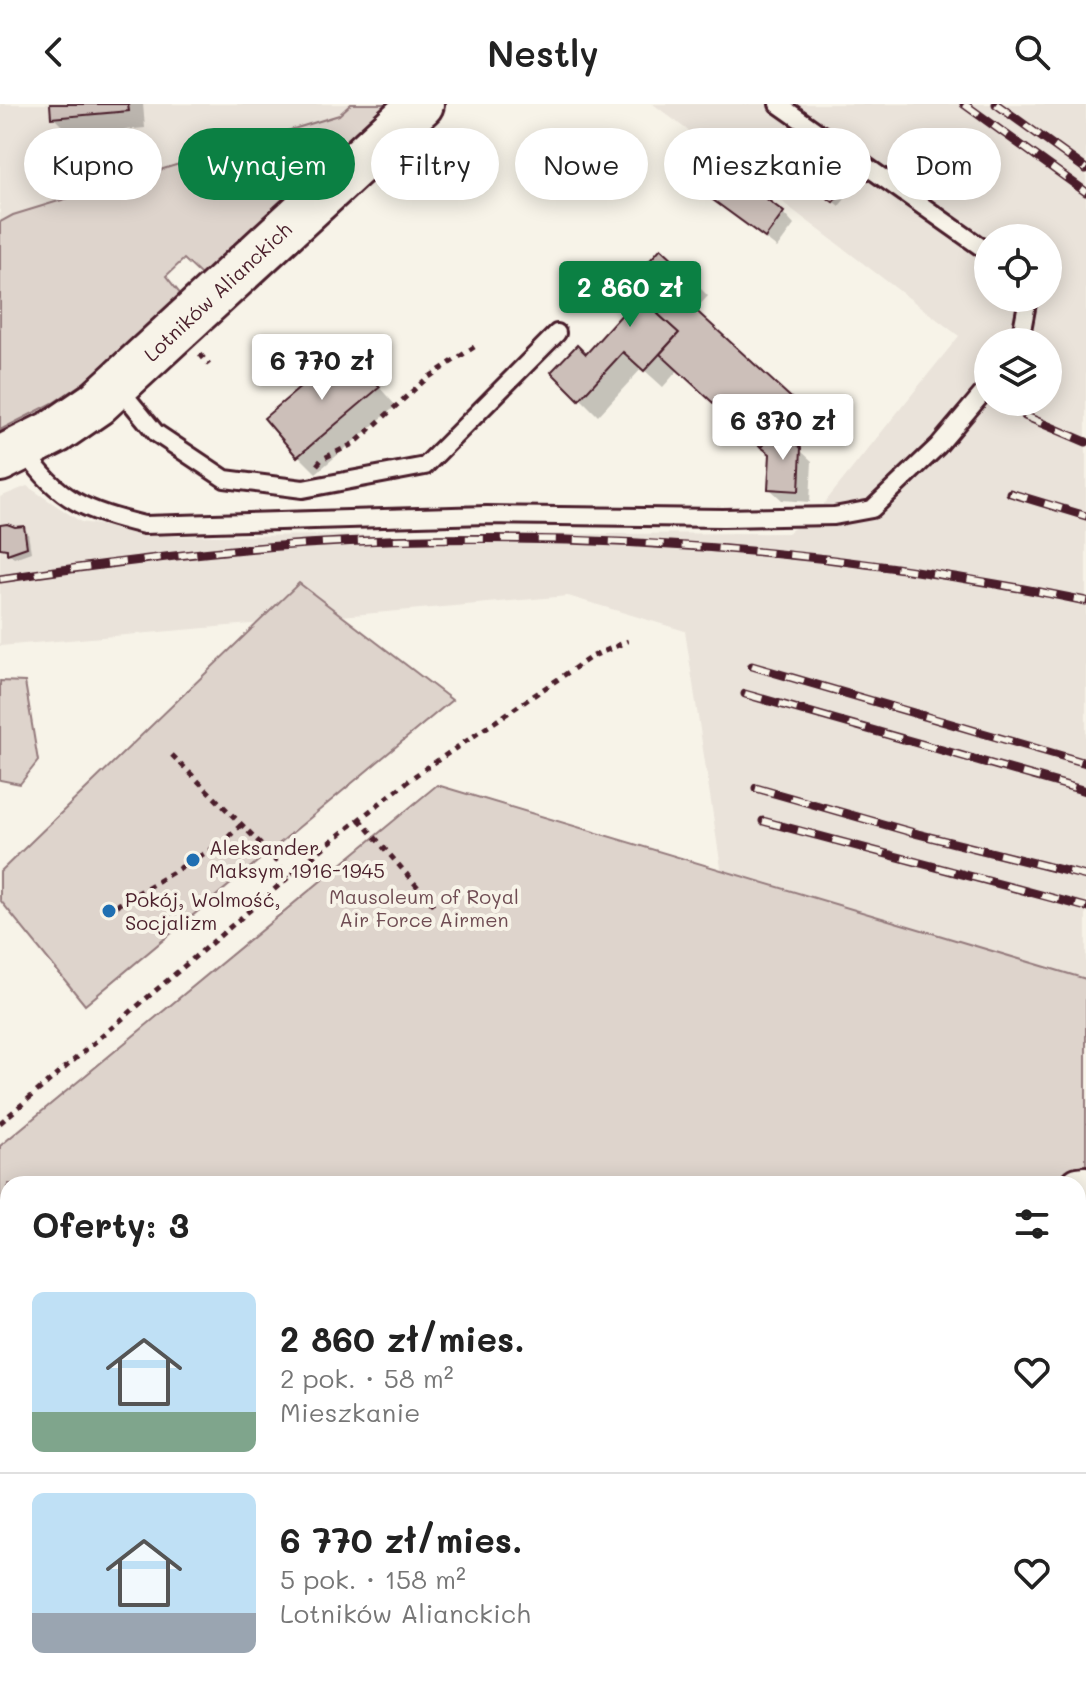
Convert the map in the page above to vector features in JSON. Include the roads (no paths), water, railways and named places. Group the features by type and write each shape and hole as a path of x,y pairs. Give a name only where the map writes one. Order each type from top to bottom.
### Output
{"main road":[{"name":"Lotników Alianckich","path":"12,454 56,431 117,386 421,104"}],"lane":[{"path":"778,104 974,242"},
{"path":"117,386 156,433 225,479 303,489 425,466 557,333"},
{"path":"12,454 52,487 95,513 144,525 487,515 834,516 872,509 938,446 974,404"}],"railway":[{"path":"964,104 1086,192"},
{"path":"996,104 1086,169"},
{"path":"1025,416 1086,442"},
{"path":"1010,493 1086,516"},
{"path":"0,579 152,558 267,547 502,539 600,541 795,555 892,567 1086,601"},
{"path":"752,666 1086,763"},
{"path":"745,694 1086,791"},
{"path":"756,788 918,834 1086,876"},
{"path":"763,821 1086,907"}],"place":[{"name":"Aleksander Maksym 1916-1945","path":"193,860"},
{"name":"Pokój, Wolmość, Socjalizm","path":"109,911"}],"park label":[{"name":"Mausoleum of Royal Air Force Airmen","path":"424,908"}]}
